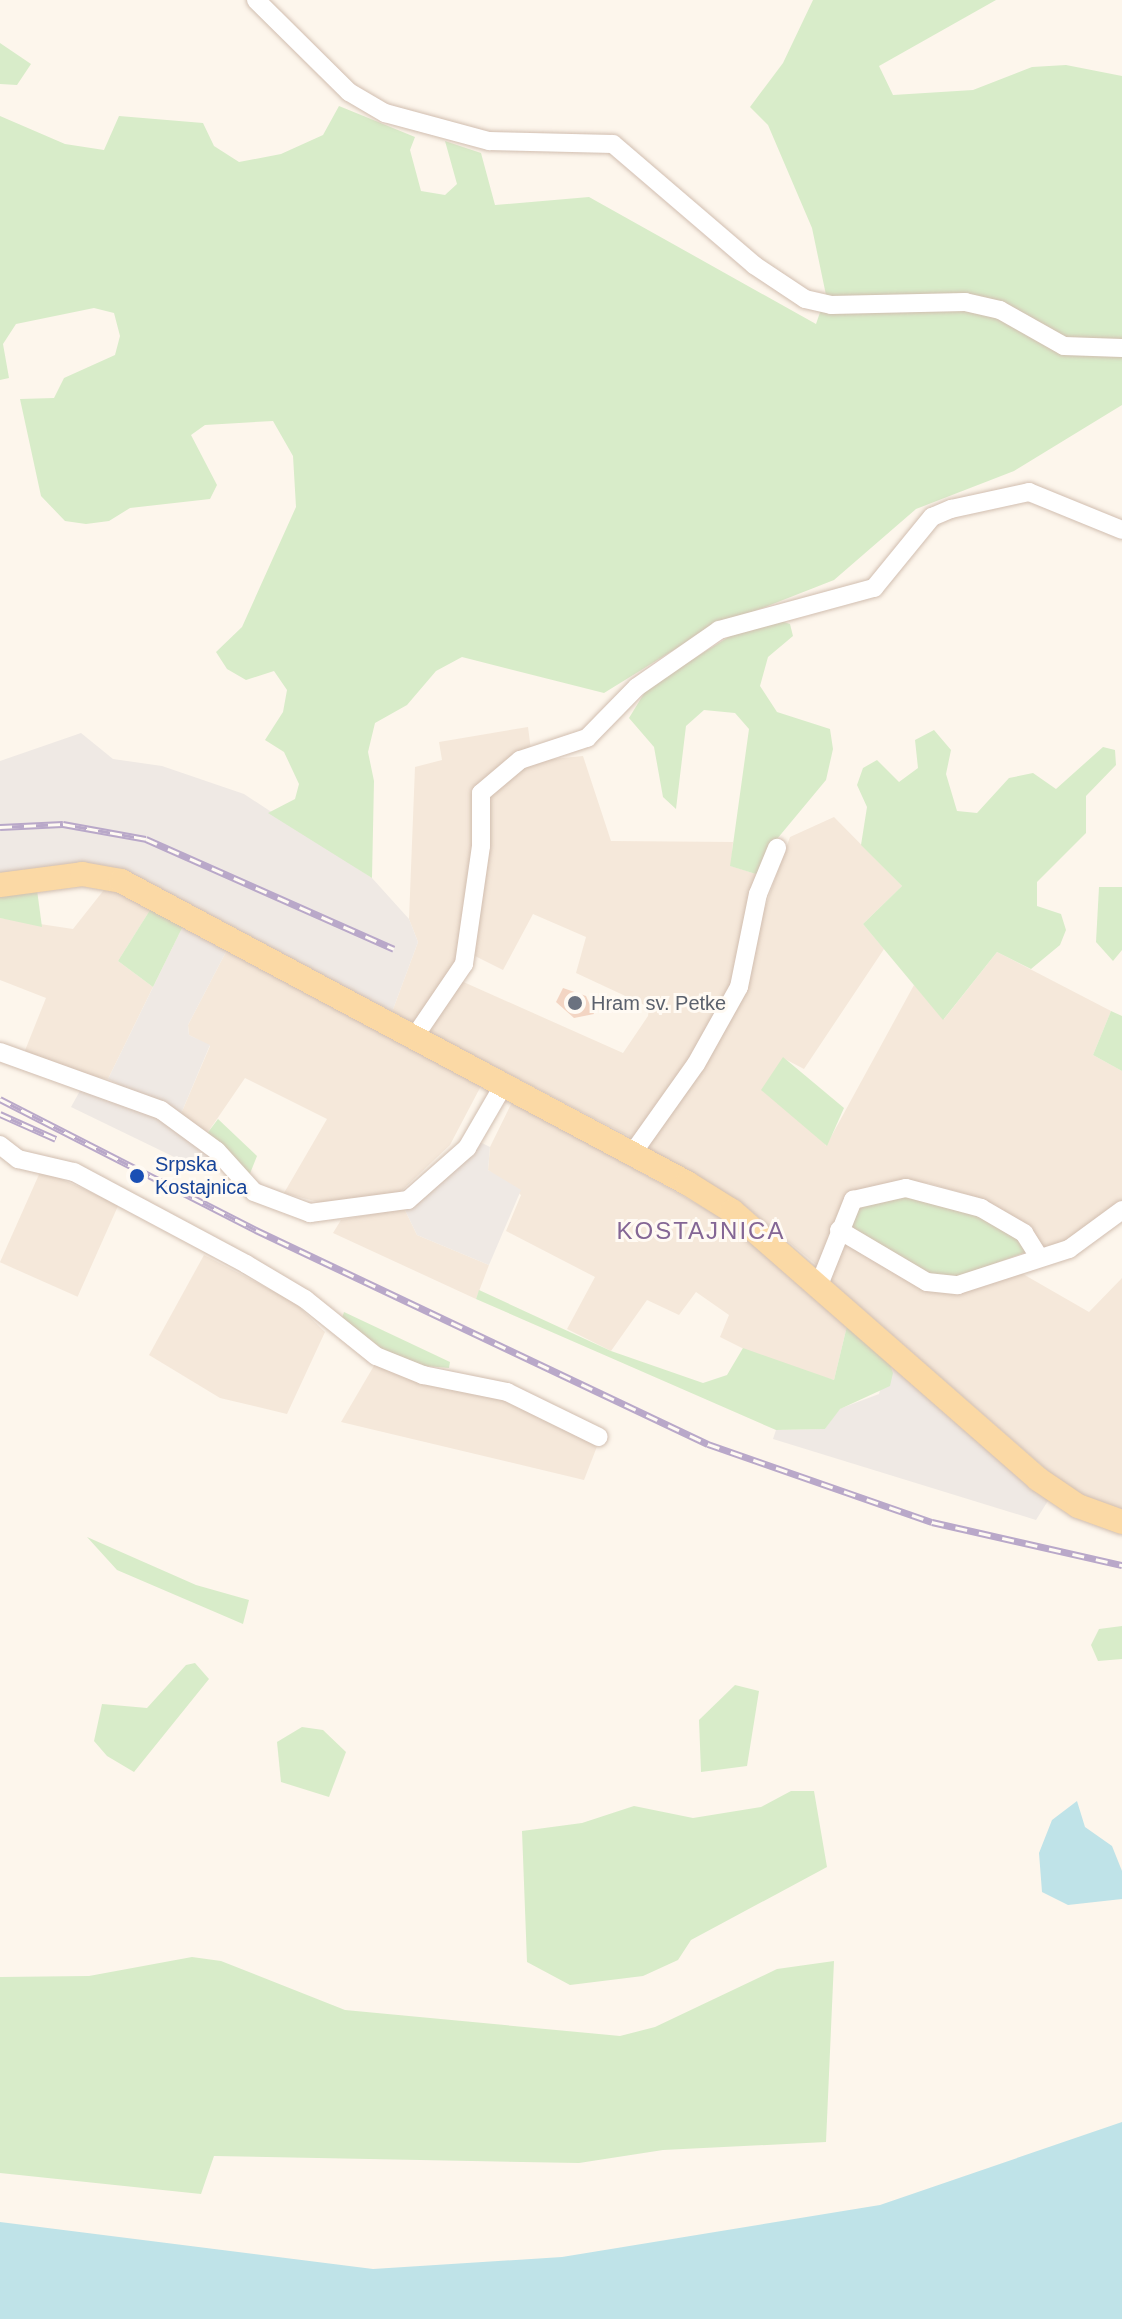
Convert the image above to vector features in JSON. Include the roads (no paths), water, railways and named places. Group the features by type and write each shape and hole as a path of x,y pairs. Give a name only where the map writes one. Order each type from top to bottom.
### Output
{"main road":[{"path":"0,885 65,875 111,877 632,1154 732,1211 1038,1479 1078,1506 1122,1522"}],"street":[{"path":"256,0 349,92 385,113 489,141 574,138 613,144 754,265 805,299 831,305 965,302 1000,310 1064,346 1122,348"},
{"path":"413,1039 459,975 469,948 481,793 520,760 587,738 637,687 719,630 874,588 932,517 951,509 1029,492 1122,530"},
{"path":"632,1154 696,1064 739,987 758,894 777,848"},
{"path":"0,1052 161,1110 217,1151 254,1192 310,1213 408,1200 467,1148 503,1086"},
{"path":"0,1145 18,1159 74,1172 246,1264 305,1299 376,1356 423,1375 507,1392 599,1437"},
{"path":"819,1285 839,1230 860,1195 931,1191 961,1198 1024,1233 1038,1255"},
{"path":"839,1230 941,1285 984,1278 1096,1234 1122,1210"}],"water":[{"path":"1077,1801 1085,1827 1112,1846 1122,1871 1122,1899 1068,1905 1042,1892 1039,1853 1052,1820"},
{"path":"1122,2122 1122,2319 0,2319 0,2222 373,2269 562,2257 880,2205"}],"railway":[{"path":"0,827 63,824 146,839 394,949"},
{"path":"0,1099 256,1230 708,1444 932,1522 1122,1565"},
{"path":"0,1114 56,1139"}],"place":[{"name":"Hram sv. Petke","path":"575,1003"},
{"name":"Srpska Kostajnica","path":"137,1176"}],"district":[{"name":"KOSTAJNICA","path":"701,1231"}]}
